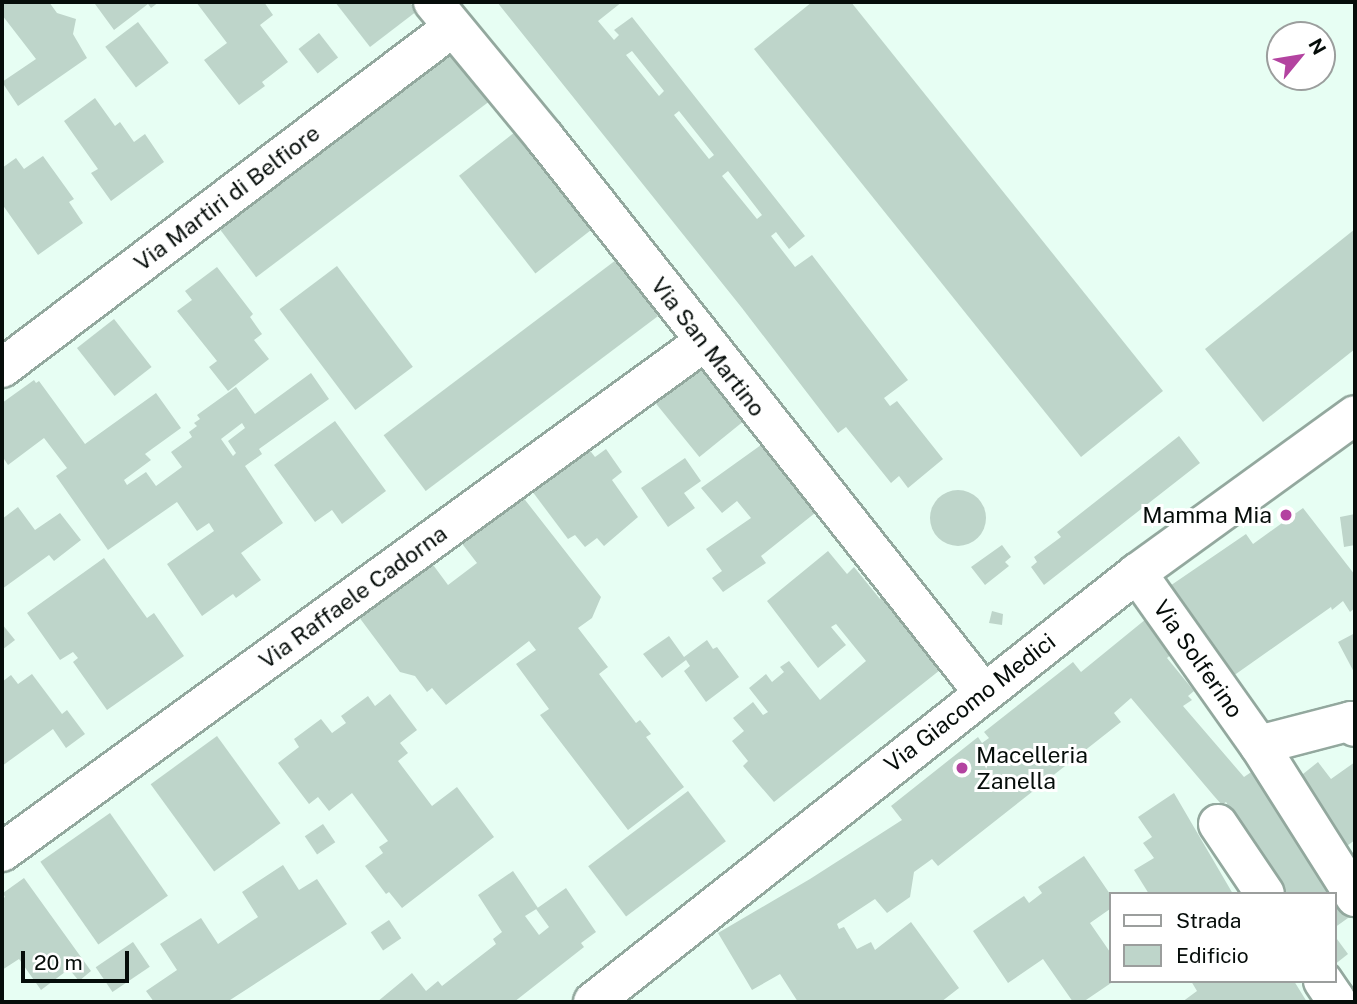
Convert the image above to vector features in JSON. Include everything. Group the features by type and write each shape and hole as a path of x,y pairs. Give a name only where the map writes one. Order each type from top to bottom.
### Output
{"street":[{"name":"Via San Martino","path":"443,15 545,138 983,692"},
{"name":"Via Martiri di Belfiore","path":"2,368 443,15"},
{"name":"Via Raffaele Cadorna","path":"2,852 704,342"},
{"name":"Via Giacomo Medici","path":"593,1002 1137,573 1355,415"},
{"name":"Via Solferino","path":"1137,573 1259,745 1355,897"},
{"path":"1259,745 1351,721 1355,727"},
{"path":"1219,824 1264,892"},
{"path":"1324,983 1335,999 1333,1002"}],"building":[{"path":"2,2 49,2 57,13 76,19 73,34 87,58 18,106 2,82 36,59 2,15"},
{"path":"159,2 151,8 148,4 114,30 95,4"},
{"path":"196,2 264,2 273,15 260,25 288,62 262,82 265,86 239,105 204,60 227,43"},
{"path":"335,2 409,2 417,11 370,47"},
{"path":"497,2 622,2 598,21 614,40 619,35 614,30 632,17 805,236 789,249 776,232 771,236 795,267 812,255 908,380 884,398 890,406 897,401 943,459 908,488 899,476 891,483 846,427 838,433 742,308","holes":["632,51 664,91 659,96 626,55","679,111 714,155 709,159 674,115","728,171 762,215 757,219 722,176"]},
{"path":"812,2 851,2 1163,391 1081,457 754,49"},
{"path":"138,22 169,63 136,87 105,47"},
{"path":"319,33 338,57 318,73 299,49"},
{"path":"447,47 489,102 256,277 215,222"},
{"path":"95,98 115,126 120,122 134,142 145,134 164,162 111,201 91,173 98,169 64,121"},
{"path":"515,132 591,230 535,273 459,176"},
{"path":"43,156 74,199 69,202 83,223 38,255 2,204 2,168 16,158 24,169"},
{"path":"1355,229 1355,349 1263,422 1205,349"},
{"path":"616,260 658,316 426,491 384,435"},
{"path":"337,266 413,367 355,410 279,309"},
{"path":"217,267 253,314 250,317 262,334 254,340 269,359 228,391 209,367 217,361 177,311 192,300 185,291"},
{"path":"114,319 152,367 115,396 77,348"},
{"path":"701,367 744,421 699,457 656,404"},
{"path":"311,373 329,399 259,449 262,454 245,466 283,523 241,553 261,580 236,598 233,594 202,616 167,564 214,531 209,523 197,531 177,502 108,550 56,476 67,468 44,438 8,465 2,456 2,403 34,380 36,383 39,381 85,444 156,393 181,428 145,454 151,460 124,480 127,485 146,472 156,486 182,467 171,452 192,437 189,432 197,426 194,423 200,419 197,415 236,387 255,414","holes":["242,423 245,428 228,441 236,453 233,456 221,439"]},
{"path":"335,421 386,491 342,524 332,510 315,522 274,465"},
{"path":"1179,436 1200,463 1044,585 1031,567 1037,562 1034,557 1061,537 1057,532"},
{"path":"761,445 815,513 761,556 766,563 723,592 712,578 722,571 706,549 751,518 737,501 722,513 701,488"},
{"path":"588,448 595,457 606,449 622,472 612,480 638,517 604,546 597,538 585,547 575,535 568,539 532,491"},
{"path":"685,458 701,481 684,493 695,508 668,527 641,488"},
{"path":"958,490 978,498 986,518 978,538 958,546 938,538 930,518 938,498"},
{"path":"522,496 601,597 592,618 578,628 608,667 599,674 636,723 640,720 651,734 646,737 684,787 628,830 540,715 549,709 516,664 536,650 529,641 446,705 432,688 427,692 415,676 400,672 353,609 425,554 448,585 477,563 460,541"},
{"path":"18,507 35,530 60,513 81,540 54,561 49,555 2,589 2,519"},
{"path":"1303,508 1355,575 1355,608 1350,612 1343,601 1332,610 1331,607 1226,681 1164,590 1246,534 1253,544"},
{"path":"1355,514 1355,545 1344,547 1340,517"},
{"path":"1002,545 1011,557 1005,562 1009,566 985,585 971,567"},
{"path":"828,551 847,574 854,567 880,599 884,596 940,670 774,802 743,766 748,761 732,741 744,731 733,718 753,702 763,715 768,712 749,688 766,674 772,682 784,672 780,667 789,661 820,700 866,661 836,624 831,627 846,645 818,668 767,601"},
{"path":"104,558 147,618 154,613 184,656 107,710 73,662 78,658 73,652 60,660 27,613"},
{"path":"992,611 1003,614 1002,625 989,623"},
{"path":"1146,619 1174,652 1167,658 1194,691 1188,696 1192,700 1183,706 1244,777 1263,764 1355,913 1336,927 1336,892 1283,892 1226,802 1222,805 1131,698 1114,713 1121,722 938,866 932,859 914,872 910,897 887,913 875,899 837,924 839,929 844,927 857,949 871,942 875,950 911,922 959,988 941,1002 798,1002 780,974 752,990 718,933 810,879 902,820 891,806 978,737 982,743 989,738 984,732 1073,662 1081,672"},
{"path":"2,624 15,640 2,650"},
{"path":"1355,633 1355,674 1338,642"},
{"path":"669,636 684,657 707,640 713,649 717,647 739,677 706,702 684,671 690,666 686,660 662,678 643,654"},
{"path":"32,674 62,714 67,710 85,734 66,748 53,729 2,766 2,682 11,675 18,684"},
{"path":"390,694 417,730 400,743 408,753 398,761 432,806 457,787 494,837 402,908 389,892 386,894 365,866 383,853 379,847 388,841 352,793 329,811 318,797 309,804 278,763 299,747 294,739 321,719 332,733 346,723 341,716 368,696 375,706"},
{"path":"217,736 280,823 214,872 151,784"},
{"path":"1318,762 1331,779 1355,762 1355,840 1340,851 1298,778"},
{"path":"688,791 726,841 626,917 588,866"},
{"path":"1174,793 1232,892 1148,892 1134,870 1154,858 1143,843 1152,837 1138,817"},
{"path":"110,813 168,896 98,944 40,862"},
{"path":"323,824 335,842 317,855 305,836"},
{"path":"1084,856 1109,892 1108,910 1090,923 1108,949 1108,983 1111,983 1083,1002 1073,1002 1043,959 1008,983 973,931 1024,896 1029,903 1042,893 1038,887"},
{"path":"283,865 299,890 317,879 347,924 227,1002 154,1002 146,991 177,970 160,944 201,918 218,944 258,917 242,892"},
{"path":"513,871 538,908 566,888 596,932 581,943 584,947 514,1002 377,1002 412,973 426,991 438,981 442,986 496,944 493,939 502,932 478,895","holes":["536,909 549,927 539,935 525,916"]},
{"path":"24,878 91,971 79,981 69,969 41,990 19,959 2,970 3,893"},
{"path":"389,920 401,938 383,951 371,932"},
{"path":"1336,938 1348,954 1336,963"},
{"path":"133,942 150,967 112,992 96,967"},
{"path":"1192,983 1295,983 1307,1002 1182,1002 1197,991"}],"place":[{"name":"Mamma Mia","path":"1286,515"},
{"name":"Macelleria Zanella","path":"962,768"}]}
